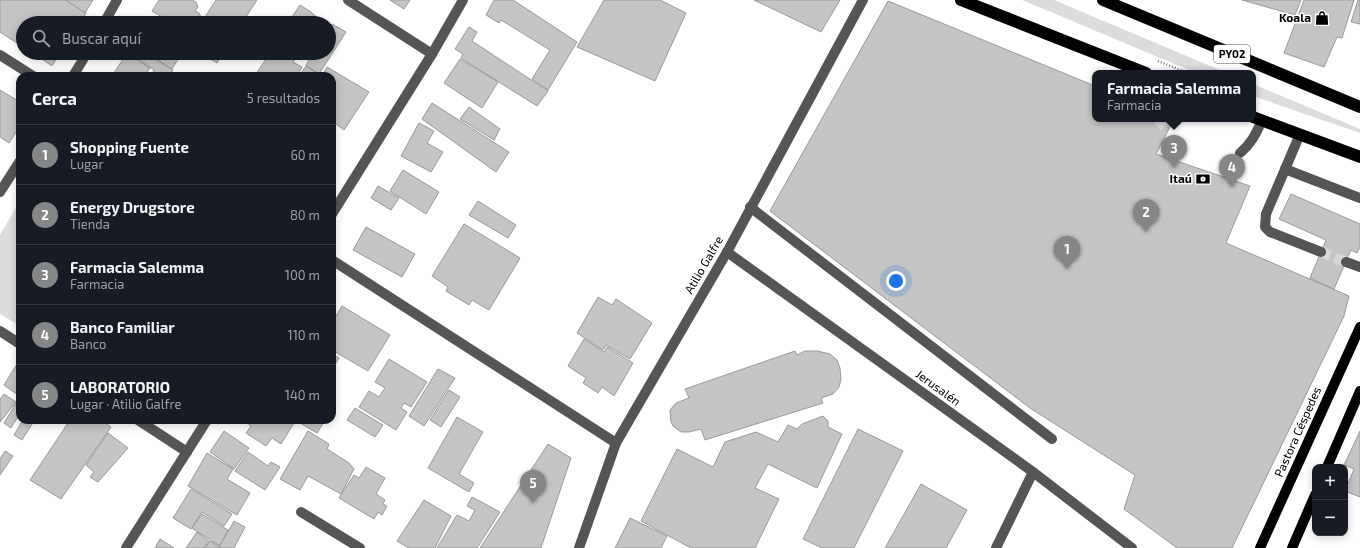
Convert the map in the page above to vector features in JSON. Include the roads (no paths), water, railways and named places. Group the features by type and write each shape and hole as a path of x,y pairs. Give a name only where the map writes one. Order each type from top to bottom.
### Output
{"highway":[{"path":"961,0 1138,70"},
{"name":"PY02","path":"1104,0 1360,107"},
{"path":"1258,118 1360,157"}],"main road":[{"name":"Pastora Céspedes","path":"1260,548 1360,327"},
{"path":"1328,464 1360,391"},
{"path":"1292,548 1312,500"}],"street":[{"path":"108,16 117,0"},
{"path":"348,0 432,54"},
{"path":"336,208 432,54 463,0"},
{"name":"Atilio Galfre","path":"579,548 616,443 726,252 863,0"},
{"path":"0,55 27,72"},
{"path":"75,72 83,60"},
{"path":"1240,153 1256,136 1258,118"},
{"path":"1300,134 1266,214 1265,227 1270,232 1321,252"},
{"path":"0,192 16,167"},
{"path":"1285,169 1360,198"},
{"path":"750,208 1052,439"},
{"name":"Jerusalén","path":"726,252 1033,472 1132,548"},
{"path":"1346,262 1360,265"},
{"path":"336,263 616,443"},
{"path":"0,331 16,341"},
{"path":"144,424 187,452"},
{"path":"126,548 204,424"},
{"path":"996,548 1033,472"},
{"path":"301,512 360,548"}],"tunnel":[{"path":"1160,122 1168,130"},
{"path":"1321,252 1346,262"}],"place":[{"name":"Koala","path":"1322,18"},
{"name":"Farmacia Salemma","path":"1174,168"},
{"name":"Itaú","path":"1203,179"},
{"name":"Banco Familiar","path":"1232,187"},
{"name":"Energy Drugstore","path":"1146,232"},
{"name":"Shopping Fuente","path":"1067,269"},
{"name":"LABORATORIO","path":"533,503"}]}
